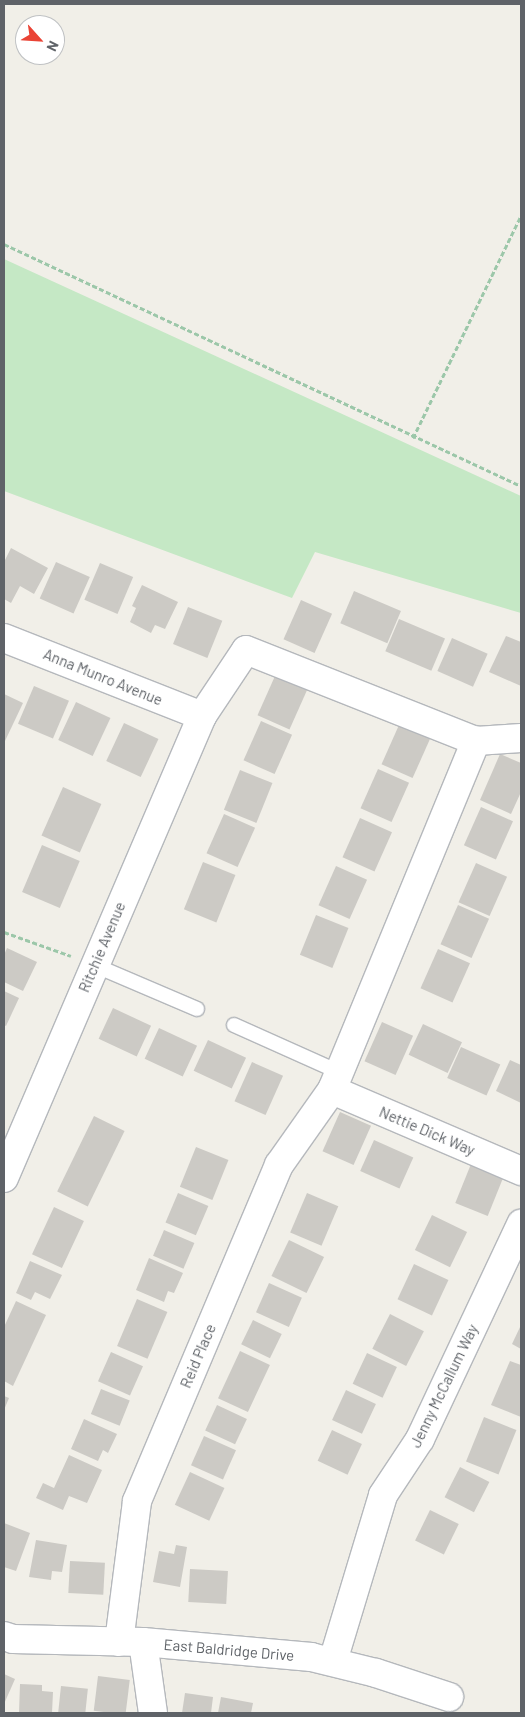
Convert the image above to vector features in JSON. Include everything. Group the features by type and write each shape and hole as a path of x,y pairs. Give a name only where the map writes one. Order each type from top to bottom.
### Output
{"street":[{"name":"Anna Munro Avenue","path":"4,638 202,716"},
{"name":"Ritchie Avenue","path":"4,1178 202,716 246,650 476,741"},
{"path":"476,741 521,738"},
{"name":"Reid Place","path":"153,1713 131,1642 137,1501 279,1165 336,1081 476,741"},
{"name":"Nettie Dick Way","path":"336,1081 521,1171"},
{"name":"Jenny McCallum Way","path":"333,1661 383,1495 420,1439 521,1224"},
{"name":"East Baldridge Drive","path":"4,1636 13,1639 131,1642 333,1661 449,1697"}],"lane":[{"path":"94,965 197,1009"},
{"path":"234,1025 336,1081"}],"path":[{"path":"414,438 521,216"},
{"path":"4,244 414,438 521,486"},
{"path":"4,932 94,965"}],"green space":[{"path":"4,259 521,496 521,613 315,552 292,598 4,491"}],"building":[{"path":"11,548 48,568 34,594 20,586 11,603 4,599 4,562"},
{"path":"56,562 90,577 74,614 40,599"},
{"path":"100,563 133,577 118,614 84,600"},
{"path":"142,585 178,602 165,629 155,625 151,633 130,622 136,608 132,606"},
{"path":"354,591 401,611 387,643 340,623"},
{"path":"301,600 332,614 315,653 284,639"},
{"path":"188,607 222,621 207,658 173,644"},
{"path":"399,619 445,639 431,671 385,651"},
{"path":"506,636 521,642 521,686 489,672"},
{"path":"452,638 488,654 473,687 437,671"},
{"path":"275,676 307,690 289,730 258,715"},
{"path":"34,686 69,701 53,739 18,724"},
{"path":"4,694 23,703 5,741 4,741"},
{"path":"76,702 110,718 93,756 58,740"},
{"path":"261,721 292,735 275,774 244,760"},
{"path":"124,723 158,739 141,777 106,761"},
{"path":"399,725 430,739 413,778 382,764"},
{"path":"500,754 521,763 521,792 511,814 480,800"},
{"path":"378,769 409,783 392,822 361,808"},
{"path":"240,770 272,783 256,823 224,810"},
{"path":"63,787 101,804 80,853 41,835"},
{"path":"481,807 513,821 496,860 464,845"},
{"path":"224,814 255,828 238,867 207,853"},
{"path":"360,818 392,832 374,872 343,857"},
{"path":"42,845 80,861 60,908 22,892"},
{"path":"203,862 235,875 216,922 184,909"},
{"path":"476,863 507,877 490,916 459,902"},
{"path":"336,866 367,880 350,919 319,905"},
{"path":"458,905 489,919 472,958 441,944"},
{"path":"316,915 348,928 332,968 300,955"},
{"path":"7,948 37,962 23,991 4,982 4,955"},
{"path":"438,949 470,963 452,1003 421,988"},
{"path":"4,991 19,998 6,1026 4,1025"},
{"path":"113,1008 151,1026 137,1057 99,1039"},
{"path":"382,1022 413,1036 396,1075 365,1061"},
{"path":"423,1024 462,1042 448,1073 409,1055"},
{"path":"159,1028 197,1046 183,1077 145,1059"},
{"path":"208,1040 246,1058 232,1089 194,1071"},
{"path":"461,1047 500,1064 486,1096 447,1078"},
{"path":"510,1060 521,1065 521,1103 496,1091"},
{"path":"252,1062 283,1076 266,1115 235,1101"},
{"path":"340,1112 371,1126 354,1165 323,1151"},
{"path":"94,1116 125,1131 88,1206 57,1191"},
{"path":"374,1140 413,1157 399,1189 360,1171"},
{"path":"196,1147 228,1160 212,1200 180,1187"},
{"path":"471,1164 503,1177 488,1216 455,1203"},
{"path":"178,1193 208,1206 196,1235 165,1222"},
{"path":"307,1193 338,1206 321,1246 290,1233"},
{"path":"54,1207 84,1221 62,1268 32,1254"},
{"path":"432,1215 467,1232 450,1267 415,1250"},
{"path":"164,1230 194,1243 183,1269 153,1256"},
{"path":"289,1240 324,1257 307,1293 271,1276"},
{"path":"149,1258 183,1273 174,1293 168,1291 164,1302 136,1290"},
{"path":"30,1261 62,1275 50,1299 35,1292 31,1300 16,1293"},
{"path":"414,1264 448,1280 432,1315 398,1299"},
{"path":"269,1283 302,1298 289,1327 256,1312"},
{"path":"137,1299 167,1312 147,1359 117,1346"},
{"path":"16,1301 46,1315 13,1386 4,1381 4,1327"},
{"path":"390,1314 424,1331 406,1366 372,1349"},
{"path":"253,1320 282,1334 270,1358 241,1344"},
{"path":"521,1325 521,1349 512,1344"},
{"path":"240,1351 270,1365 248,1412 218,1398"},
{"path":"111,1352 143,1366 130,1395 98,1381"},
{"path":"367,1353 397,1367 383,1398 353,1384"},
{"path":"510,1361 521,1365 521,1417 491,1405"},
{"path":"101,1389 130,1401 120,1426 91,1414"},
{"path":"346,1390 376,1404 362,1434 332,1420"},
{"path":"4,1396 9,1398 4,1410"},
{"path":"217,1405 247,1419 235,1444 205,1430"},
{"path":"484,1417 516,1430 498,1475 466,1462"},
{"path":"84,1419 117,1434 108,1453 103,1450 98,1461 71,1449"},
{"path":"332,1430 362,1444 348,1475 318,1461"},
{"path":"204,1436 236,1450 223,1479 191,1465"},
{"path":"69,1455 102,1470 87,1503 69,1496 63,1510 36,1498 43,1483 54,1488"},
{"path":"460,1467 489,1482 474,1512 445,1497"},
{"path":"190,1472 224,1488 209,1521 175,1505"},
{"path":"430,1510 459,1524 444,1555 415,1541"},
{"path":"4,1523 30,1533 16,1571 4,1567"},
{"path":"36,1540 67,1545 62,1572 52,1571 51,1580 29,1577"},
{"path":"176,1545 187,1547 180,1587 153,1582 159,1551 174,1554"},
{"path":"70,1561 105,1563 103,1595 68,1593"},
{"path":"190,1569 228,1571 226,1604 188,1602"},
{"path":"4,1674 15,1679 4,1704"},
{"path":"98,1676 130,1680 126,1713 94,1711"},
{"path":"20,1684 42,1685 42,1691 53,1692 52,1713 19,1713"},
{"path":"61,1686 88,1689 85,1713 58,1713"},
{"path":"185,1693 213,1697 211,1713 182,1713"},
{"path":"221,1697 253,1703 251,1713 218,1713"}]}
